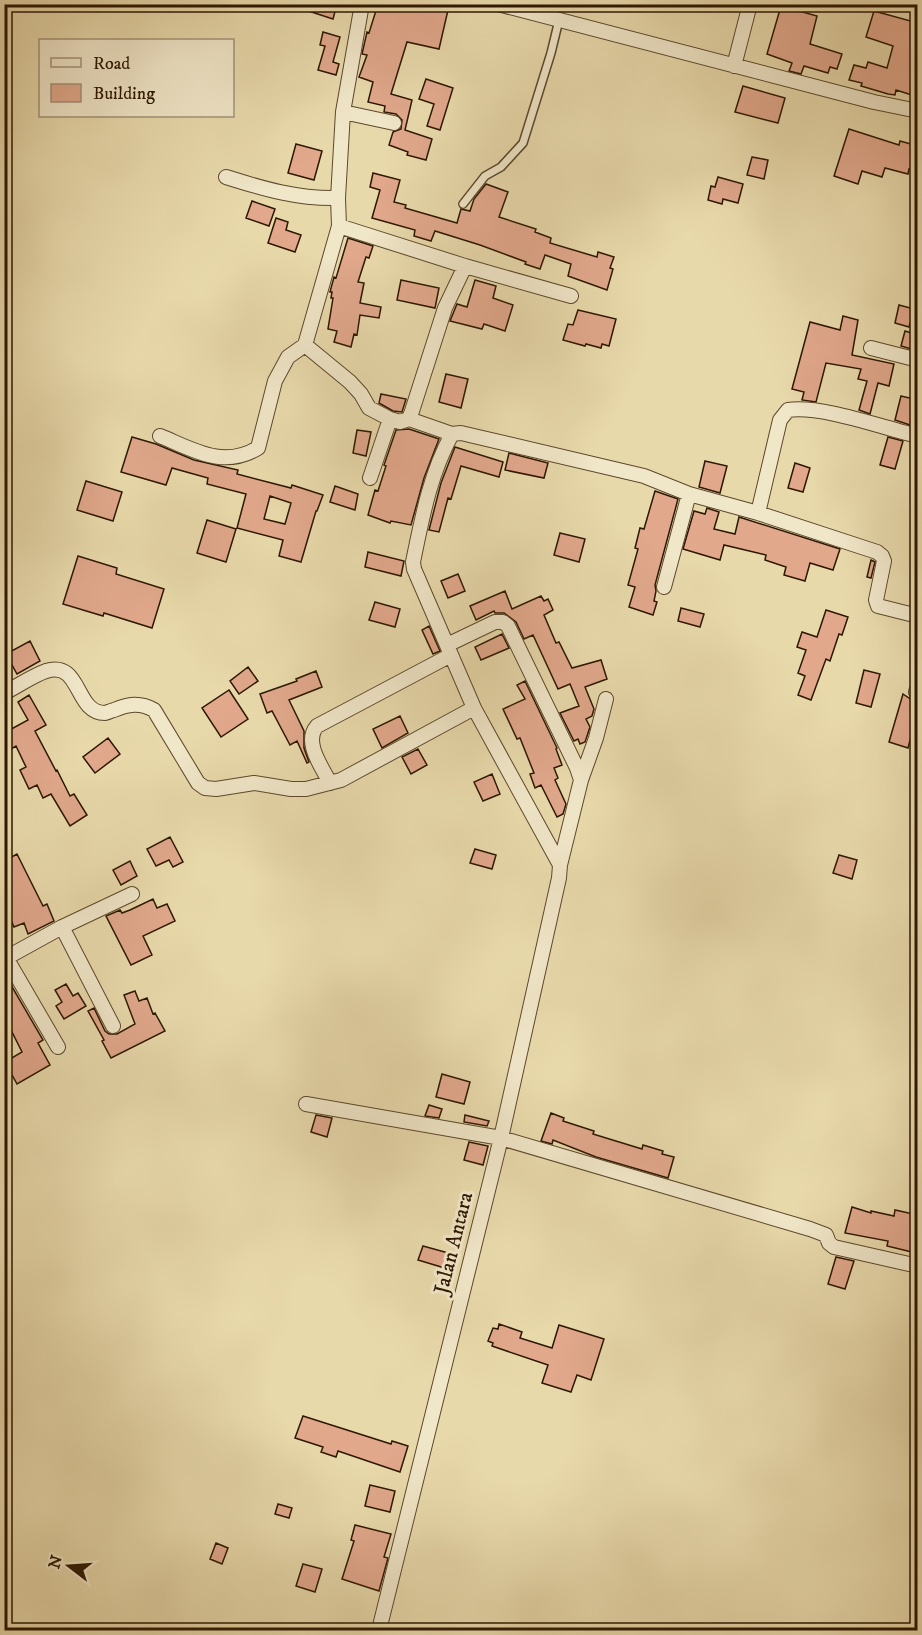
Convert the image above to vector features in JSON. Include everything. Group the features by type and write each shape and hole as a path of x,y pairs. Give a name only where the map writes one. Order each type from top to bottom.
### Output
{"street":[{"path":"160,436 215,458 248,454 258,448 275,381 288,357 305,345 339,226 338,198 343,112 362,4"},
{"path":"498,4 734,66 918,111"},
{"path":"734,66 750,4"},
{"path":"343,112 394,123"},
{"path":"226,177 269,190 311,198 338,198"},
{"path":"339,226 465,266 571,296"},
{"path":"409,418 446,308 465,266"},
{"path":"305,345 350,382 361,394 369,408 390,419 400,422 409,418 452,434 461,433 644,476 689,494 758,513 877,552 884,561 876,600 878,606 918,616"},
{"path":"871,348 918,360"},
{"path":"758,513 780,420 788,410 797,408 847,417 918,436"},
{"path":"370,478 390,419"},
{"path":"452,434 427,494 413,562 414,568 474,708 560,865"},
{"path":"664,587 689,494"},
{"path":"330,783 312,747 312,731 317,726 495,622 503,622 507,626 577,768 580,780"},
{"path":"4,693 46,671 59,669 67,673 92,709 105,714 135,704 147,706 154,711 198,783 205,788 216,789 254,783 306,789 341,780 474,708"},
{"name":"Jalan Antara","path":"379,1630 501,1138 580,780 596,738 606,699"},
{"path":"58,1047 5,957 132,894"},
{"path":"62,927 113,1026"},
{"path":"306,1104 501,1138 826,1235 831,1245 838,1248 918,1266"}],"lane":[{"path":"463,204 485,176 501,168 523,143 551,53 558,20"}],"building":[{"path":"296,4 337,4 333,19 296,7"},
{"path":"378,4 426,4 448,10 439,49 407,42 391,94 412,100 405,130 432,139 426,160 407,155 408,152 389,145 393,132 401,129 402,120 396,114 384,112 385,106 368,102 373,82 359,77 367,55 362,54 367,32 369,33"},
{"path":"781,6 817,16 810,44 842,54 837,69 830,67 828,73 804,66 801,74 789,71 792,63 767,54"},
{"path":"874,11 918,23 918,77 912,95 896,90 895,95 888,94 849,80 854,65 866,68 868,62 887,68 893,46 866,37"},
{"path":"323,32 340,37 333,62 339,64 336,75 318,70 325,46 320,45"},
{"path":"426,79 453,88 440,130 427,126 434,104 419,99"},
{"path":"743,86 785,98 778,123 735,112"},
{"path":"849,129 899,145 900,141 918,146 918,171 909,169 908,174 885,168 882,177 862,171 858,184 834,176"},
{"path":"296,144 322,151 314,180 288,173"},
{"path":"752,157 768,160 764,179 747,175"},
{"path":"373,173 400,180 394,202 406,205 405,208 457,223 461,209 470,211 474,199 486,184 508,192 499,217 536,229 535,232 551,238 550,243 597,257 598,252 614,257 607,290 568,276 571,264 545,255 540,269 480,245 435,231 431,241 414,236 415,230 372,218 380,190 370,187"},
{"path":"718,177 743,184 738,203 723,199 722,204 708,200 711,186 715,187"},
{"path":"252,201 275,209 269,226 246,218"},
{"path":"276,218 288,222 286,230 301,235 295,252 268,243"},
{"path":"348,238 373,246 369,258 366,257 358,282 364,283 360,303 381,307 379,318 360,315 357,335 354,334 351,347 334,342 337,331 328,329 333,298 330,292"},
{"path":"401,280 439,288 435,308 397,300"},
{"path":"475,280 496,286 493,298 513,305 505,331 484,324 482,329 450,321 457,304 467,307"},
{"path":"899,305 914,309 909,327 895,323"},
{"path":"578,310 616,319 609,346 602,344 601,348 586,344 585,346 563,340 568,324 573,325"},
{"path":"843,316 858,320 852,355 894,364 889,386 878,383 870,414 859,410 867,381 858,379 861,369 826,363 816,402 802,400 804,392 792,389 810,322 840,330"},
{"path":"905,331 918,335 918,351 901,346"},
{"path":"446,374 468,379 461,408 439,402"},
{"path":"381,394 406,399 402,412 393,411 379,403"},
{"path":"901,396 918,400 918,415 913,414 910,425 895,420"},
{"path":"409,429 439,439 424,478 411,525 391,521 390,523 368,515 375,490 378,491 396,430"},
{"path":"357,430 371,432 366,456 353,453"},
{"path":"132,437 194,460 238,470 237,474 291,488 292,485 323,495 301,562 279,556 283,540 237,528 246,494 207,484 208,478 172,468 166,485 121,472","holes":["270,496 291,503 285,524 264,519"]},
{"path":"888,437 903,441 895,469 880,465"},
{"path":"455,447 503,462 499,477 461,466 451,499 448,498 439,532 429,530 441,483"},
{"path":"509,453 548,463 544,478 505,470"},
{"path":"705,461 727,466 720,493 699,487"},
{"path":"795,463 810,468 803,492 788,488"},
{"path":"86,481 122,492 113,521 77,510"},
{"path":"335,486 358,494 355,510 330,502"},
{"path":"655,491 678,499 655,585 654,601 657,602 653,615 629,607 635,587 628,585 638,549 635,548 640,528 644,529"},
{"path":"707,508 719,512 714,529 735,534 739,517 840,549 833,570 810,563 805,581 784,575 786,567 765,560 766,555 724,545 720,560 683,549 694,511 705,514"},
{"path":"207,520 236,529 226,562 197,553"},
{"path":"560,533 585,539 579,562 554,555"},
{"path":"368,552 404,561 401,576 365,567"},
{"path":"78,556 117,568 116,574 164,589 152,628 104,613 103,616 63,604"},
{"path":"871,560 875,562 871,578 867,577"},
{"path":"458,574 465,591 448,598 441,581"},
{"path":"505,591 512,609 541,596 544,601 548,599 553,610 544,615 556,643 559,642 572,668 601,660 607,679 585,687 594,709 592,716 586,719 590,727 585,742 580,744 578,739 574,741 560,713 579,706 570,684 558,689 533,635 524,639 516,622 504,613 494,611 476,620 470,606"},
{"path":"375,602 400,609 395,627 369,620"},
{"path":"681,608 704,614 700,627 678,621"},
{"path":"826,610 848,617 842,635 839,634 830,661 826,659 811,700 798,695 805,676 798,673 806,650 797,647 802,632 817,637"},
{"path":"429,626 440,651 433,654 422,630"},
{"path":"502,634 509,648 481,660 475,647"},
{"path":"30,641 40,661 17,674 6,654"},
{"path":"248,667 258,681 239,694 230,681"},
{"path":"864,670 880,674 871,707 856,703"},
{"path":"316,671 322,687 289,700 304,731 304,748 309,762 307,763 297,741 290,745 272,711 267,713 260,694 297,681 296,679"},
{"path":"525,681 557,748 562,765 554,768 558,778 555,780 566,804 563,814 557,817 541,785 535,788 530,774 534,773 520,738 517,739 503,709 525,699 517,685"},
{"path":"229,690 248,719 221,737 202,708"},
{"path":"903,694 918,701 918,710 908,748 889,742"},
{"path":"29,695 46,725 35,731 70,796 74,794 87,815 70,826 51,794 43,798 37,785 29,789 20,770 26,767 16,746 4,753 4,733 28,720 18,702"},
{"path":"400,716 408,733 382,748 373,729"},
{"path":"108,738 120,754 95,773 83,757"},
{"path":"418,749 427,765 411,774 402,757"},
{"path":"492,774 500,794 483,801 474,782"},
{"path":"170,837 183,862 173,867 169,860 156,866 147,849"},
{"path":"475,849 496,855 492,869 470,863"},
{"path":"17,854 43,906 47,904 54,921 28,934 24,923 14,927 4,904 4,861"},
{"path":"839,855 857,860 852,879 833,873"},
{"path":"130,861 137,876 121,885 113,870"},
{"path":"153,899 157,908 167,904 175,921 143,936 152,955 131,965 106,916 120,910 122,913"},
{"path":"4,973 43,1040 38,1043 50,1065 17,1084 5,1062 22,1052 4,1016"},
{"path":"66,984 73,996 78,993 86,1006 64,1019 56,1006 62,1002 55,990"},
{"path":"135,991 139,1001 147,998 153,1014 155,1013 165,1031 111,1058 88,1011 94,1008 105,1031 109,1034 117,1034 135,1024 124,995"},
{"path":"442,1074 470,1082 464,1104 436,1097"},
{"path":"429,1105 442,1109 439,1118 425,1116"},
{"path":"551,1113 564,1118 563,1121 594,1131 593,1134 642,1149 643,1145 674,1157 668,1178 596,1157 553,1140 552,1144 541,1141"},
{"path":"316,1115 332,1118 327,1137 311,1132"},
{"path":"465,1115 489,1121 487,1126 464,1122"},
{"path":"469,1142 488,1146 483,1165 464,1160"},
{"path":"852,1207 871,1213 871,1211 894,1216 895,1210 918,1215 918,1231 912,1252 887,1246 888,1241 845,1233"},
{"path":"423,1246 452,1254 448,1269 418,1260"},
{"path":"836,1257 854,1261 845,1289 828,1284"},
{"path":"499,1324 522,1332 520,1338 552,1348 559,1325 604,1339 591,1380 577,1375 571,1392 542,1383 548,1365 492,1346 493,1343 488,1341 493,1328 498,1329"},
{"path":"303,1416 391,1444 392,1441 408,1446 400,1472 338,1451 336,1457 321,1452 323,1447 295,1438"},
{"path":"370,1485 395,1491 390,1512 365,1506"},
{"path":"278,1504 292,1508 289,1518 275,1514"},
{"path":"355,1525 391,1534 384,1557 388,1558 379,1591 342,1579 354,1541 351,1540"},
{"path":"216,1543 228,1548 222,1564 210,1559"},
{"path":"303,1564 322,1569 315,1592 296,1586"}]}
